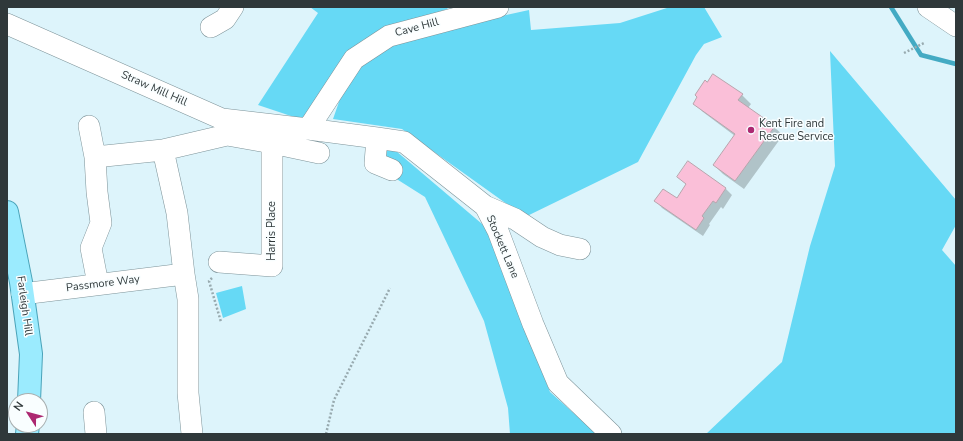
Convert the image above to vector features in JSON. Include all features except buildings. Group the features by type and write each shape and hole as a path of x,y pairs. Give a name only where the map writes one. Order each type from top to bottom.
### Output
{"main road":[{"name":"Farleigh Hill","path":"7,212 18,269 30,354 30,393"}],"street":[{"path":"211,27 225,20 233,7"},
{"name":"Cave Hill","path":"308,129 354,59 389,36 452,13 498,7"},
{"path":"928,7 956,26"},
{"name":"Straw Mill Hill","path":"7,24 222,119 308,129"},
{"path":"89,126 95,157 101,223 91,248 98,284"},
{"name":"Stockett Lane","path":"308,129 404,142 485,206 498,231 533,324 558,383 611,434"},
{"path":"95,157 163,150 227,135 319,153"},
{"path":"377,138 375,163 392,170"},
{"name":"Harris Place","path":"219,262 272,266 272,143"},
{"path":"163,150 177,213 188,299 188,393 192,434"},
{"path":"485,206 515,219 542,237 560,245 580,249"},
{"name":"Passmore Way","path":"22,294 184,274"},
{"path":"94,412 96,434"}],"path":[{"path":"904,53 924,43"},
{"path":"219,262 214,276 209,281 221,322"},
{"path":"326,434 334,400 390,288"}],"shaded area":[{"path":"310,7 449,7 363,40 303,120 258,105 318,13"},
{"path":"670,7 704,7 722,37 704,44 696,55 638,162 525,217 402,129 333,119 347,79 367,59 415,35 529,10 531,30 620,23"},
{"path":"830,51 956,200 956,225 942,250 956,266 956,434 706,434 782,362 810,246 835,166"},
{"path":"389,145 488,229 550,392 597,434 510,434 508,408 484,321 425,197 376,166"},
{"path":"242,286 246,309 223,318 216,293"}],"waterway":[{"path":"891,7 921,55 956,64"}],"place":[{"name":"Kent Fire and Rescue Service","path":"751,130"}]}
